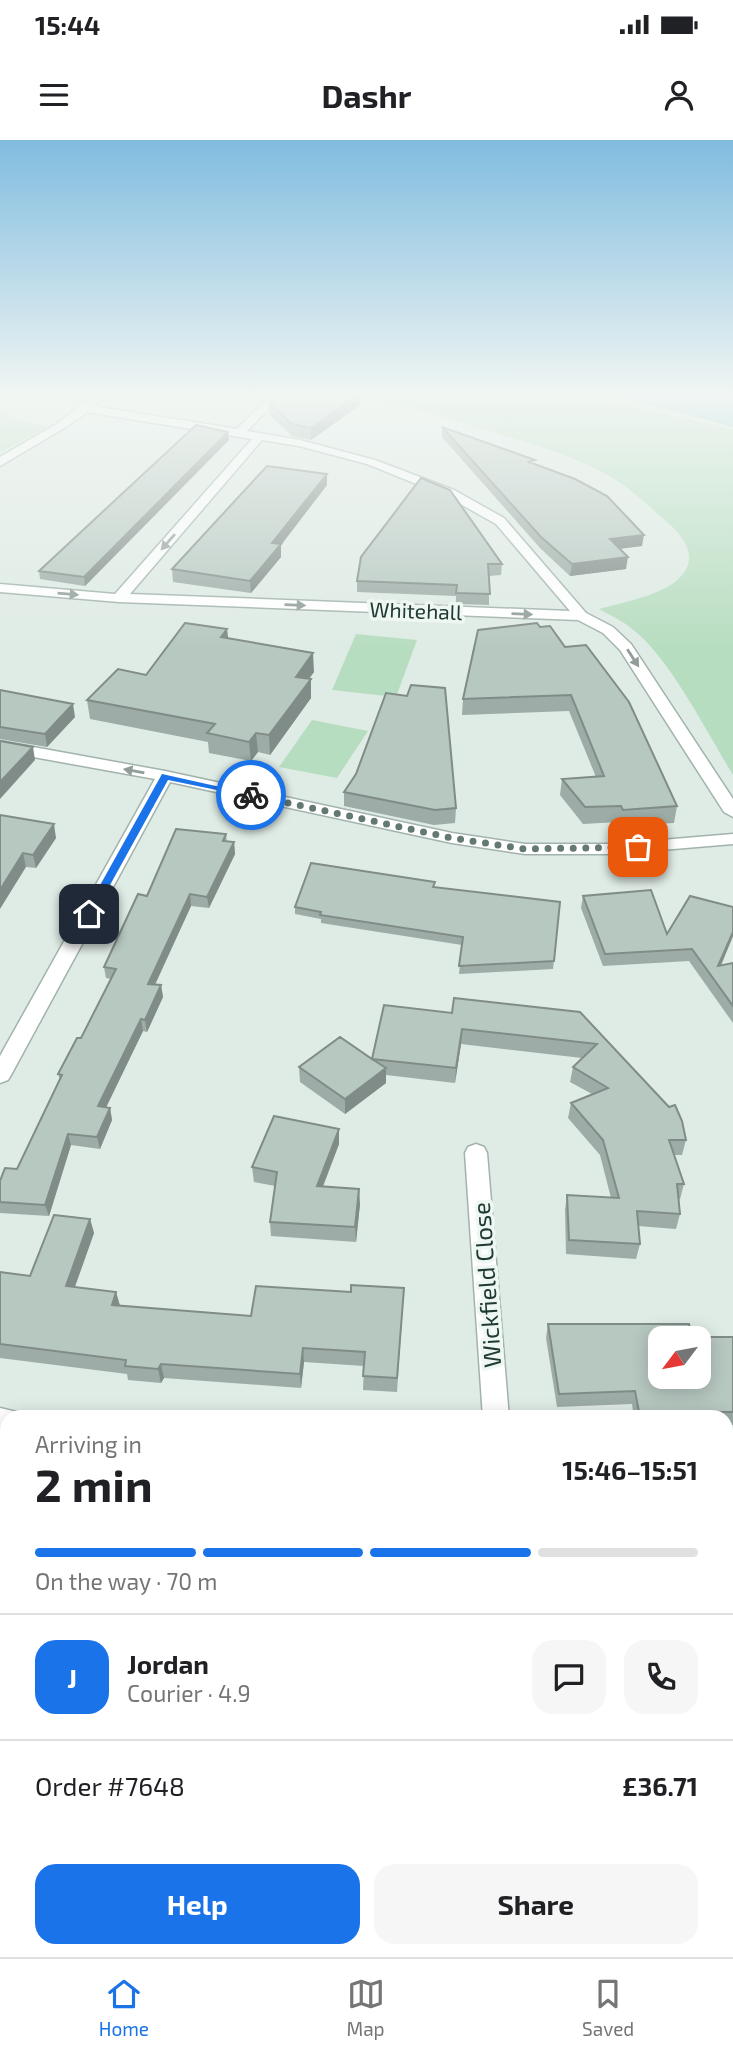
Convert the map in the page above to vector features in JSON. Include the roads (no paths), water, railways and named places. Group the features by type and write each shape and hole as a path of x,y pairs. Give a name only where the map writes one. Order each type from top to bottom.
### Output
{"street":[{"path":"119,598 223,479"},
{"path":"413,479 450,493 500,521 581,616"},
{"name":"Whitehall","path":"0,588 119,598 581,616 608,630 626,648 733,812"},
{"path":"0,746 165,776 452,838 525,849 614,849 733,839"},
{"path":"0,1075 165,776"},
{"name":"Wickfield Close","path":"476,1153 495,1410"}]}
